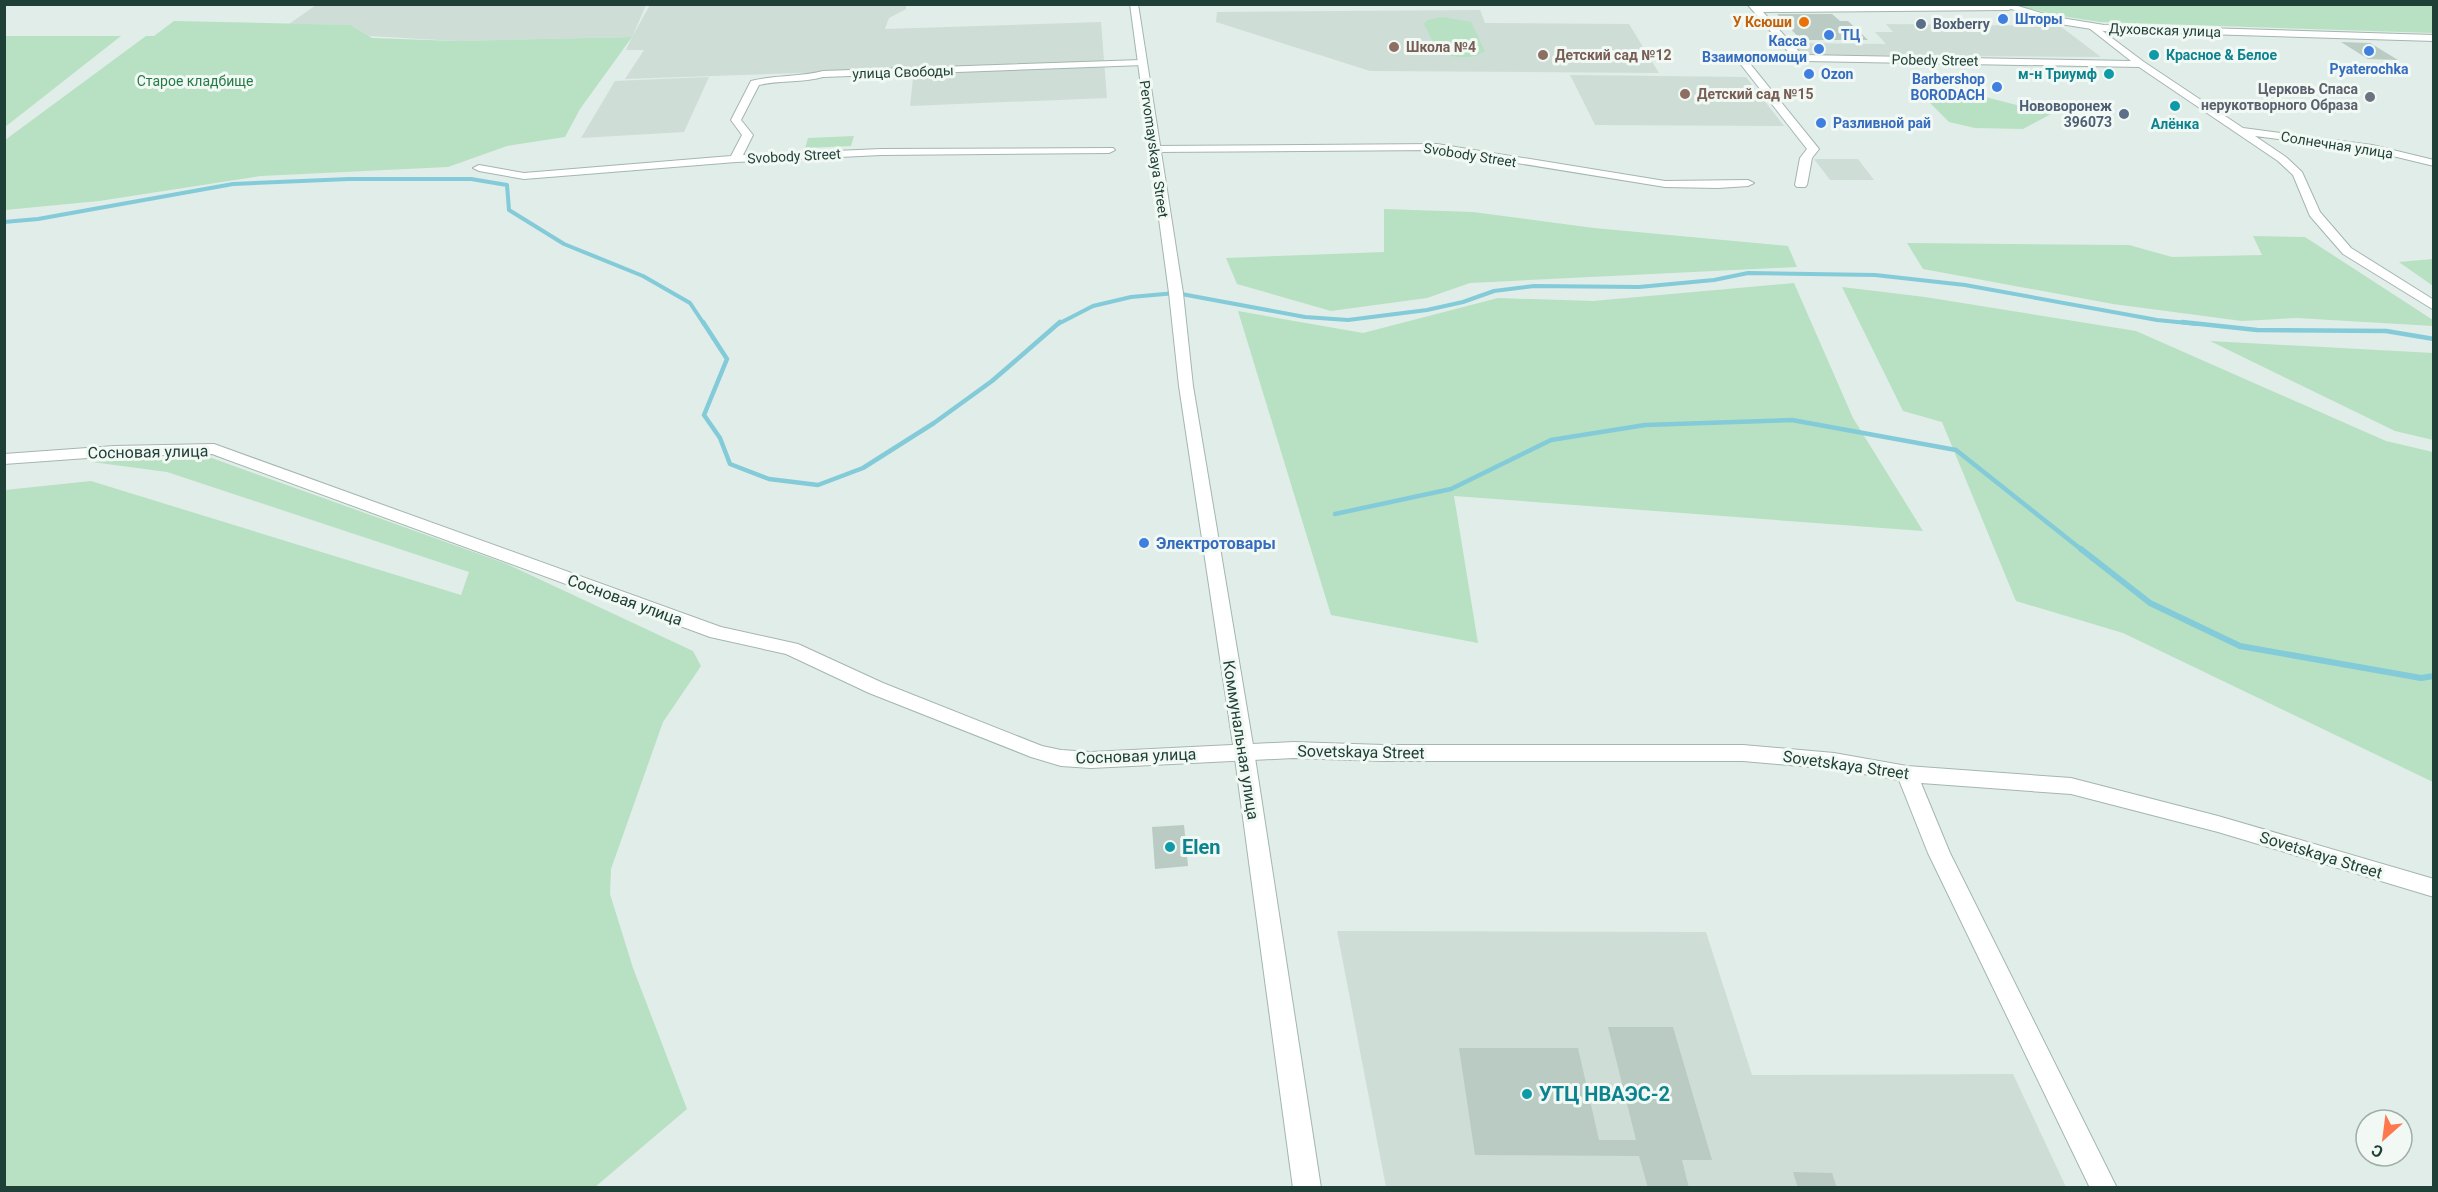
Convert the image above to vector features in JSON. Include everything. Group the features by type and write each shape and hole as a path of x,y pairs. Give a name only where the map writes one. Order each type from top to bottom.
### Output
{"street":[{"name":"Pervomayskaya Street","path":"1134,4 1176,294"},
{"path":"1754,7 2004,6 2054,20 2092,26"},
{"path":"1754,7 1799,58"},
{"name":"Духовская улица","path":"2092,26 2433,39"},
{"name":"Духовская улица","path":"2092,26 2141,64 2282,159 2298,174 2314,213 2347,251 2433,306"},
{"name":"Pobedy Street","path":"1801,185 1806,158 1813,149 1740,57 2141,64"},
{"name":"улица Свободы","path":"736,159 748,135 736,120 752,87 759,81 808,78 823,74 1142,63"},
{"name":"Солнечная улица","path":"2240,131 2335,141 2433,163"},
{"name":"Svobody Street","path":"1154,149 1437,147 1665,184 1748,183"},
{"name":"Svobody Street","path":"479,168 524,176 736,159 881,152 1109,150"},
{"name":"Коммунальная улица","path":"1176,294 1186,386 1244,752 1307,1188"},
{"name":"Сосновая улица","path":"4,459 116,451 214,449 717,633 791,649 876,688 1038,752 1061,758 1091,760 1244,752"},
{"name":"Sovetskaya Street","path":"1244,752 1743,753 1834,761 1907,774 2071,786 2218,824 2433,888"},
{"path":"1907,774 1939,853 2104,1188"}],"shaded area":[{"path":"316,5 646,5 632,37 456,41 369,36 351,25 289,24"},
{"path":"650,5 906,5 906,9 889,18 885,29 1101,22 1107,98 910,106 914,69 625,79 644,50 626,50"},
{"name":"Школа №4","path":"1480,10 1485,23 1629,24 1659,73 1370,71 1216,22 1217,12"},
{"path":"1886,24 2060,26 2101,57 1800,55 1790,43 1886,44 1875,32 1893,32"},
{"path":"1570,75 1746,77 1784,126 1595,125"},
{"path":"709,77 684,132 581,138 615,81"},
{"path":"1814,159 1858,159 1874,180 1830,180"},
{"path":"1337,931 1706,932 1752,1075 2013,1074 2066,1187 1386,1187"}],"green space":[{"path":"2014,5 2433,5 2433,33 2100,22"},
{"path":"1443,17 1471,22 1485,51 1474,56 1461,57 1437,50 1424,24 1427,20"},
{"name":"Старое кладбище","path":"174,21 351,25 372,38 456,41 632,37 580,109 565,137 507,146 448,167 261,176 99,201 5,210 5,140 146,36 154,36"},
{"path":"5,36 121,36 5,127"},
{"path":"1944,89 1970,93 2051,114 2023,129 1975,128 1949,122 1918,91"},
{"path":"854,136 851,146 805,148 808,138"},
{"path":"1384,209 1473,212 1594,228 1788,246 1797,267 1470,283 1427,298 1331,311 1237,284 1226,258 1384,252"},
{"path":"2253,236 2305,237 2433,320 2433,326 2297,318 2242,321 2113,304 1923,269 1907,243 2129,245 2172,257 2262,255"},
{"path":"2433,259 2433,286 2399,262"},
{"path":"1794,283 1853,418 1923,531 1454,496 1478,643 1331,615 1238,311 1363,333 1498,298 1593,301"},
{"path":"1842,287 1925,297 2136,331 2386,441 2433,452 2433,782 2123,633 2016,601 1942,422 1903,411"},
{"path":"2210,341 2433,353 2433,440 2395,431"},
{"path":"209,457 507,564 693,651 701,666 663,722 611,869 610,894 633,968 687,1109 595,1187 5,1187 5,490 91,481 461,595 469,572 167,472 92,462"}],"building":[{"name":"ТЦ","path":"1777,14 1832,14 1840,21 1848,21 1868,40 1801,40"},
{"name":"Pyaterochka","path":"2341,42 2370,43 2398,60 2368,59"},
{"name":"Elen","path":"1184,825 1188,866 1155,869 1152,827"},
{"name":"УТЦ НВАЭС-2","path":"1608,1027 1673,1027 1712,1160 1682,1160 1689,1188 1648,1188 1639,1156 1475,1155 1459,1048 1578,1048 1599,1140 1636,1140"},
{"path":"1793,1172 1832,1173 1837,1188 1798,1188"}],"waterway":[{"path":"4,222 38,219 233,184 349,179 471,179 507,185 509,210 564,244 643,276 690,303 704,324"},
{"path":"1058,324 1093,306 1131,297 1176,293 1305,317 1348,320 1427,310 1463,302 1494,291 1534,286 1639,287 1714,280 1748,273 1875,275 1965,285 2157,320 2197,324"},
{"path":"703,322 727,359 704,415 720,438 730,464 769,479 818,485 863,468 934,423 992,381 1060,322"},
{"path":"2182,322 2257,330 2386,331 2434,339"},
{"path":"1335,514 1451,489 1551,440 1645,425 1792,420 1956,450 2082,550"},
{"path":"2081,549 2150,603 2240,646 2421,678 2434,676"}],"place":[{"name":"Шторы","path":"2003,19"},
{"name":"У Ксюши","path":"1804,22"},
{"name":"Boxberry","path":"1921,24"},
{"name":"ТЦ","path":"1829,35"},
{"name":"Школа №4","path":"1394,47"},
{"name":"Касса Взаимопомощи","path":"1819,49"},
{"name":"Pyaterochka","path":"2369,51"},
{"name":"Детский сад №12","path":"1543,55"},
{"name":"Красное & Белое","path":"2154,55"},
{"name":"Ozon","path":"1809,74"},
{"name":"м-н Триумф","path":"2109,74"},
{"name":"Barbershop BORODACH","path":"1997,87"},
{"name":"Детский сад №15","path":"1685,94"},
{"name":"Церковь Спаса нерукотворного Образа","path":"2370,97"},
{"name":"Алёнка","path":"2175,106"},
{"name":"Нововоронеж 396073","path":"2124,114"},
{"name":"Разливной рай","path":"1821,123"},
{"name":"Электротовары","path":"1144,543"},
{"name":"Elen","path":"1170,847"},
{"name":"УТЦ НВАЭС-2","path":"1527,1094"}]}
